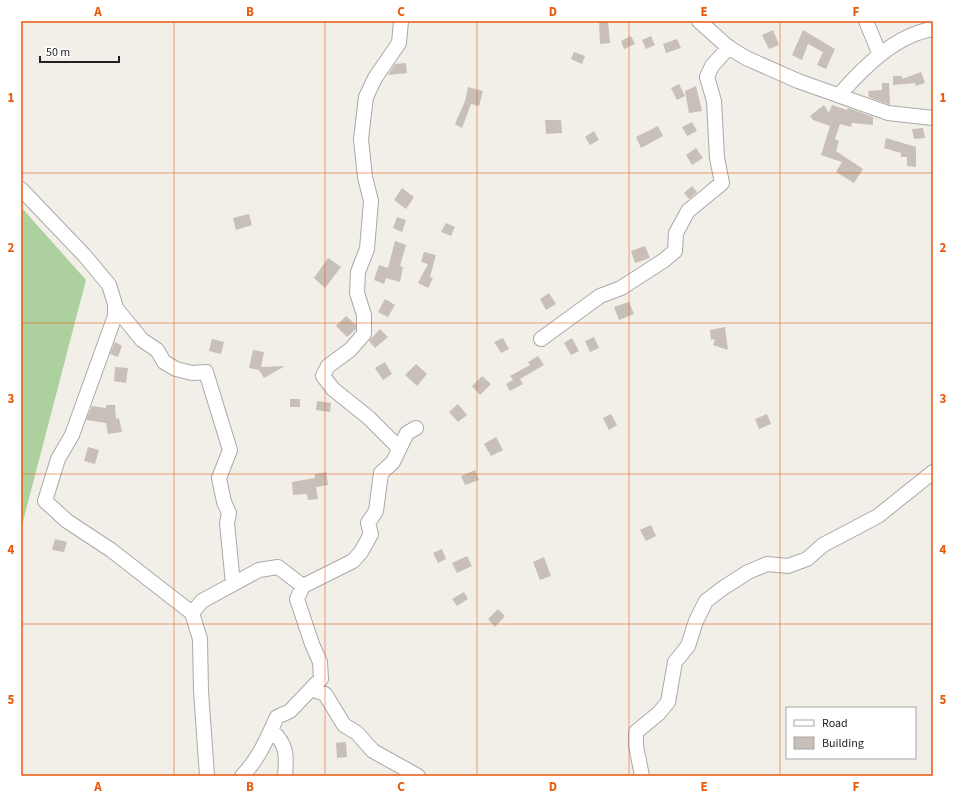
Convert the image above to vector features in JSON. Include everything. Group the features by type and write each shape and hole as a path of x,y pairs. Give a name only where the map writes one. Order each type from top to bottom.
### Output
{"street":[{"path":"399,448 369,418 333,389 323,376 328,366 350,350 364,334 364,315 357,293 358,272 367,249 371,201 365,177 361,140 366,97 375,78 399,43 402,21"},
{"path":"699,21 729,47 759,64 888,113 933,118"},
{"path":"866,21 880,55"},
{"path":"839,95 867,65 880,55 917,33 933,29"},
{"path":"541,339 600,296 621,288 663,262 675,251 676,233 688,211 722,183 717,158 714,100 707,77 712,66 729,47"},
{"path":"21,189 85,256 109,284 115,307 115,316 72,435 58,459 45,501 67,521 111,550 192,613 200,639 201,691 207,776"},
{"path":"115,307 142,340 157,350 164,362 176,369 192,373 206,372 230,450 220,478 224,502 229,513 227,524 233,584"},
{"path":"242,776 255,762 265,745 277,716 290,711 321,679 320,662 312,644 298,599 303,586 353,561 361,552 371,534 368,523 376,511 381,472 393,462 407,433 416,428"},
{"path":"642,776 636,746 636,732 660,713 668,702 675,662 688,646 696,621 706,601 748,572 767,564 788,566 808,559 823,545 878,516 933,472"},
{"path":"192,613 202,601 259,570 278,567 303,586"},
{"path":"312,688 311,689 325,694 344,725 357,733 374,751 418,776"},
{"path":"271,730 282,740 286,761 285,776"}],"green space":[{"path":"21,207 86,280 21,529"}],"building":[{"path":"599,21 608,21 610,43 600,44"},
{"path":"773,30 779,45 769,49 762,35"},
{"path":"803,30 835,49 826,69 817,65 823,52 808,44 802,60 792,55"},
{"path":"631,36 635,44 624,49 621,41"},
{"path":"651,36 655,45 646,49 642,40"},
{"path":"677,39 681,48 666,53 663,44"},
{"path":"574,52 585,56 582,64 571,59"},
{"path":"406,63 407,73 388,75 395,64"},
{"path":"921,72 925,83 916,86 915,83 893,85 893,76 902,76 902,79"},
{"path":"882,83 889,83 890,105 869,97 868,91 882,90"},
{"path":"679,84 685,96 677,100 671,88"},
{"path":"696,86 702,111 689,113 685,91"},
{"path":"468,87 483,91 479,106 471,104 462,128 455,124 465,101"},
{"path":"824,105 829,113 832,105 847,110 848,108 873,117 873,125 852,123 851,127 840,124 835,139 839,141 836,151 863,169 854,183 836,172 842,162 821,155 830,126 813,120 810,116"},
{"path":"545,120 561,120 562,133 546,134"},
{"path":"692,122 697,131 687,136 682,127"},
{"path":"658,126 663,136 641,148 636,137"},
{"path":"923,128 925,138 914,139 912,129"},
{"path":"594,131 599,140 590,145 585,137"},
{"path":"886,138 916,147 916,167 907,166 907,157 901,157 901,153 884,148"},
{"path":"696,148 703,158 692,165 686,155"},
{"path":"692,186 697,192 689,199 684,193"},
{"path":"402,188 414,197 406,209 394,200"},
{"path":"249,214 252,225 236,230 233,218"},
{"path":"397,217 406,220 402,232 393,228"},
{"path":"446,223 455,227 451,236 441,232"},
{"path":"395,241 406,245 400,266 403,267 400,282 386,278 384,284 374,280 379,265 388,268"},
{"path":"645,246 650,258 635,263 631,251"},
{"path":"424,252 436,255 430,277 433,278 428,288 418,283 428,264 421,262"},
{"path":"328,258 341,267 325,288 314,278"},
{"path":"549,293 556,304 546,310 540,299"},
{"path":"385,299 395,305 388,317 378,312"},
{"path":"629,302 634,314 619,320 614,307"},
{"path":"346,316 356,325 356,329 347,337 336,326"},
{"path":"725,327 728,350 713,345 715,339 711,340 710,330"},
{"path":"380,329 388,337 375,348 369,341"},
{"path":"594,337 599,348 590,352 585,341"},
{"path":"503,338 509,349 501,353 494,342"},
{"path":"572,338 579,351 571,355 564,343"},
{"path":"212,339 224,342 221,354 209,351"},
{"path":"115,342 122,346 118,357 110,354"},
{"path":"253,350 264,352 261,367 285,366 264,378 259,370 249,368"},
{"path":"538,356 544,365 520,379 523,384 510,391 506,384 513,380 510,376 530,365 528,362"},
{"path":"385,362 392,374 383,380 375,368"},
{"path":"416,364 427,374 417,386 405,375"},
{"path":"115,367 128,368 126,383 114,381"},
{"path":"482,376 491,384 480,395 472,386"},
{"path":"290,399 300,399 300,407 290,407"},
{"path":"317,401 331,403 330,412 316,410"},
{"path":"458,404 467,415 458,422 449,412"},
{"path":"106,405 115,405 116,419 119,418 122,432 108,434 106,423 86,420 92,406 106,408"},
{"path":"611,414 617,425 609,430 603,418"},
{"path":"767,414 771,424 759,429 755,419"},
{"path":"496,437 503,450 491,456 484,444"},
{"path":"88,447 99,450 95,464 84,461"},
{"path":"475,470 479,480 465,485 461,476"},
{"path":"326,472 328,485 316,487 318,499 308,500 307,494 293,495 292,482 315,478 315,474"},
{"path":"651,525 656,536 646,541 640,530"},
{"path":"55,539 67,542 64,552 52,550"},
{"path":"442,549 446,559 438,563 433,553"},
{"path":"467,556 472,566 457,573 452,563"},
{"path":"544,557 551,576 540,580 533,562"},
{"path":"464,592 468,599 457,606 452,599"},
{"path":"498,609 505,616 495,627 488,619"},
{"path":"346,742 347,757 337,758 336,743"}]}
